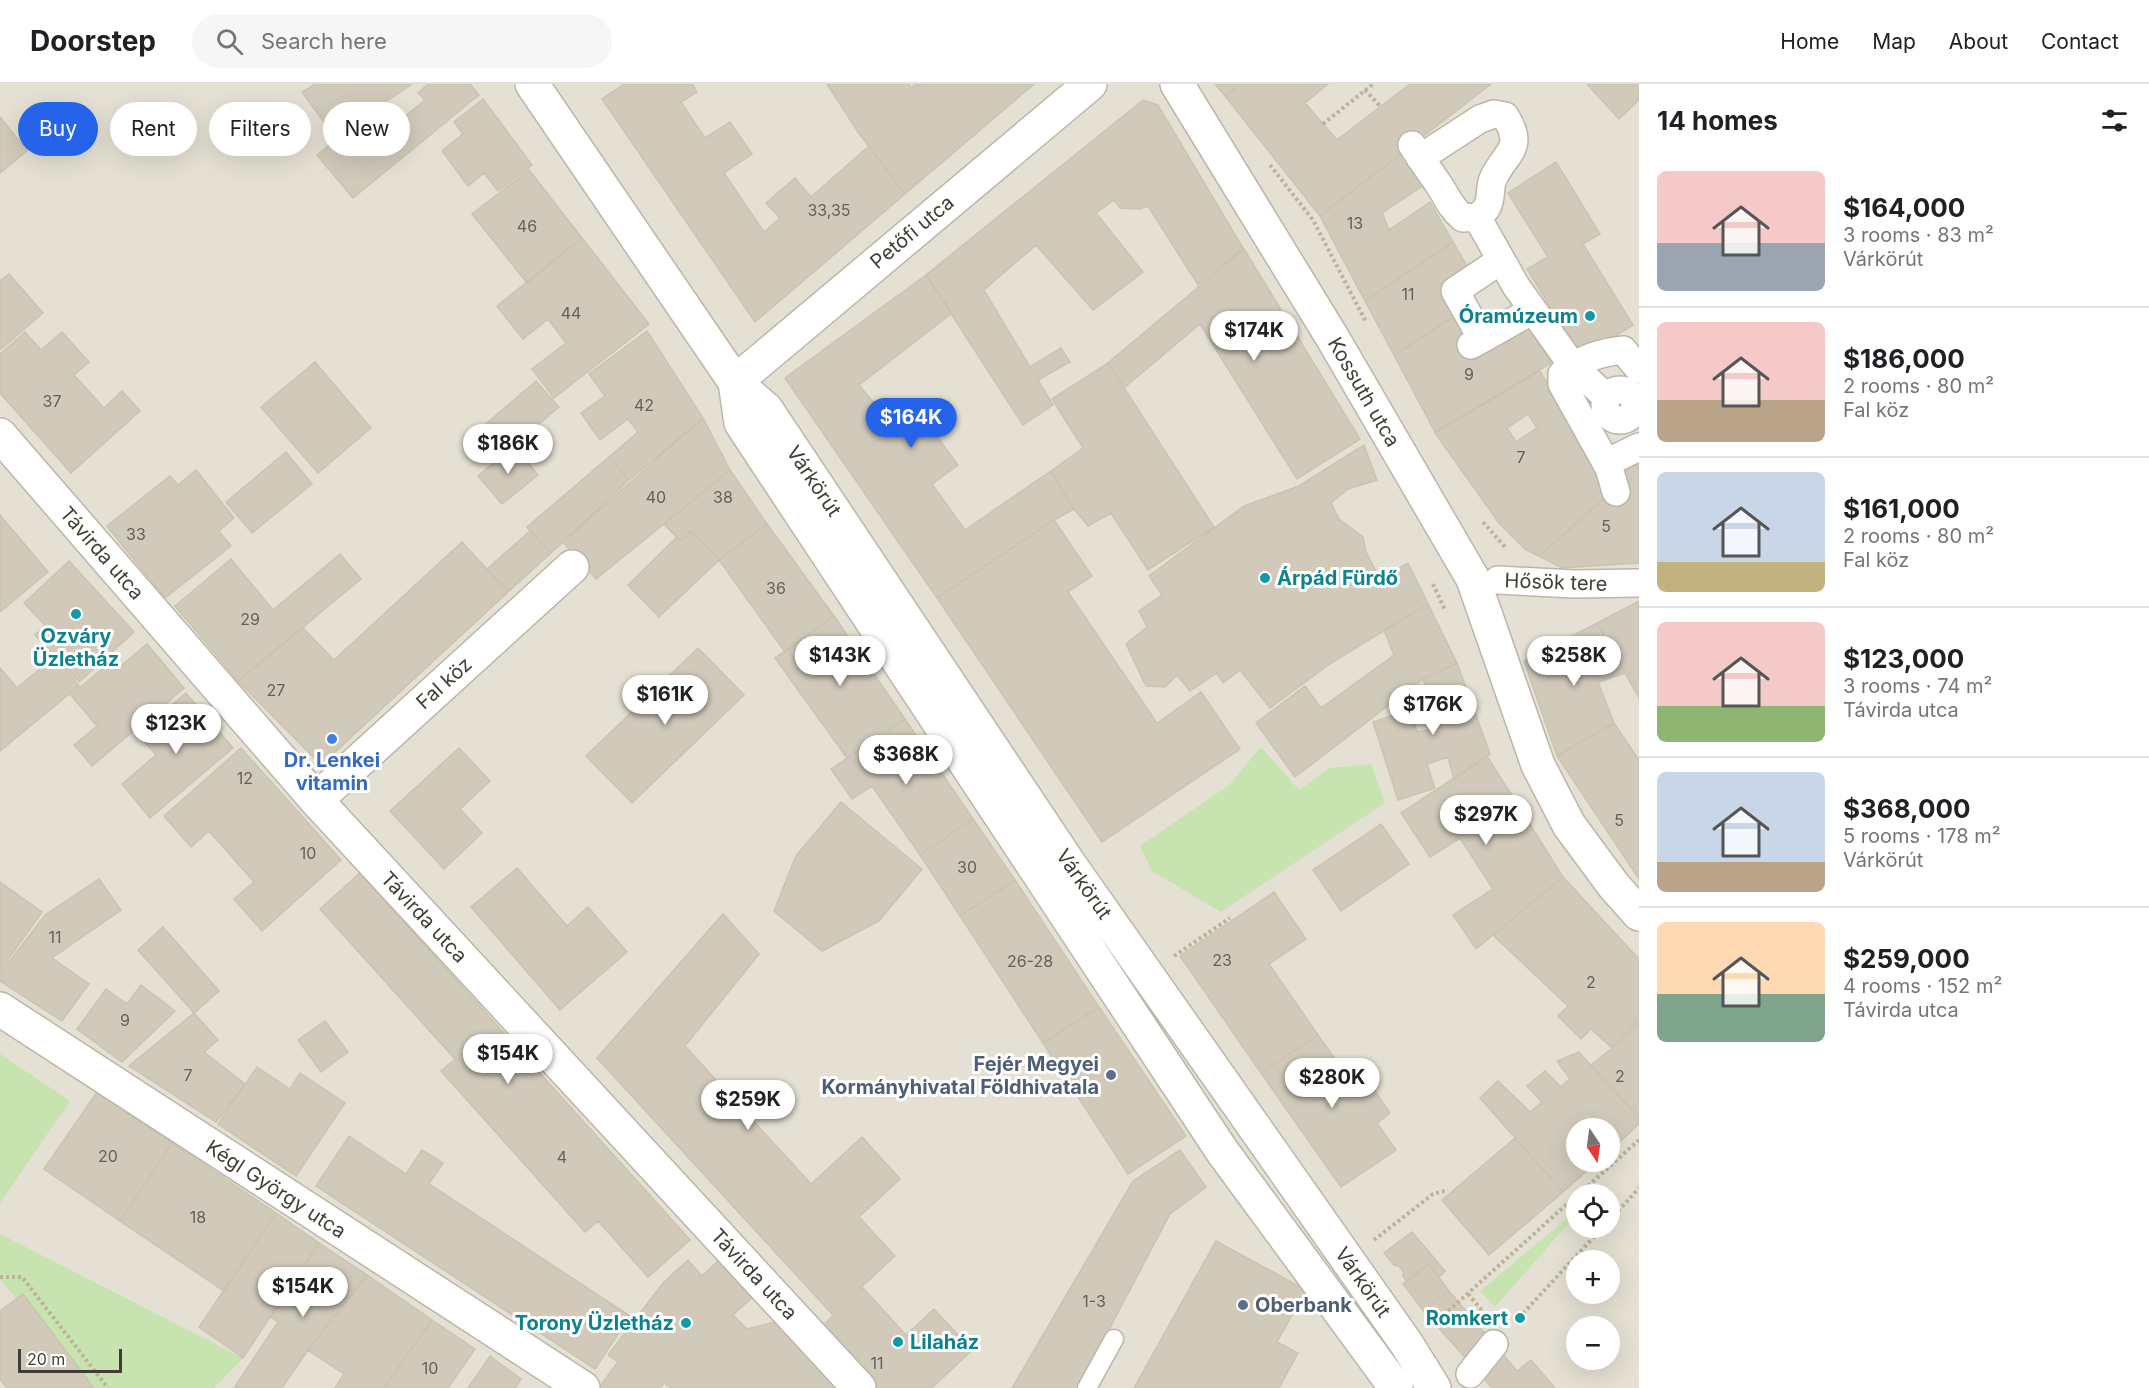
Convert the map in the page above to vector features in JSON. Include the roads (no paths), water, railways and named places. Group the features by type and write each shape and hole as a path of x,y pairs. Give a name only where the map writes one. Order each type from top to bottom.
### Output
{"street":[{"name":"Várkörút","path":"532,84 735,382 766,409 1068,862 1406,1343 1434,1388"},
{"name":"Petőfi utca","path":"735,382 1090,84"},
{"name":"Kossuth utca","path":"1177,84 1332,337 1486,579 1538,765 1569,825 1614,886 1639,914"},
{"path":"1494,114 1505,116 1513,129 1514,142 1509,155 1492,180 1488,207 1477,218 1463,218 1451,207 1440,185 1416,152 1480,119 1494,114"},
{"path":"1477,218 1516,286 1572,365 1607,398 1614,391 1619,390 1632,395 1636,415"},
{"path":"1501,260 1455,291 1477,342 1533,310"},
{"path":"1616,492 1606,464 1562,384 1562,375 1572,365 1613,351 1623,350 1639,369"},
{"name":"Várkörút","path":"735,382 741,423 754,443 1222,1151 1396,1388"},
{"name":"Távirda utca","path":"0,435 316,800 859,1388"},
{"path":"1606,464 1639,447"},
{"name":"Fal köz","path":"316,800 572,567"},
{"name":"Hősök tere","path":"1486,579 1574,584 1639,583"},
{"name":"Kégl György utca","path":"0,1009 583,1388"},
{"path":"1470,1374 1494,1344"}],"lane":[{"path":"1087,1388 1114,1339"}],"place":[{"name":"Óramúzeum","path":"1590,316"},
{"name":"Árpád Fürdő","path":"1265,578"},
{"name":"Ozváry Üzletház","path":"76,614"},
{"name":"Dr. Lenkei vitamin","path":"332,739"},
{"name":"Fejér Megyei Kormányhivatal Földhivatala","path":"1111,1075"},
{"name":"Oberbank","path":"1243,1305"},
{"name":"Romkert","path":"1520,1318"},
{"name":"Torony Üzletház","path":"686,1323"},
{"name":"Lilaház","path":"898,1342"}]}
